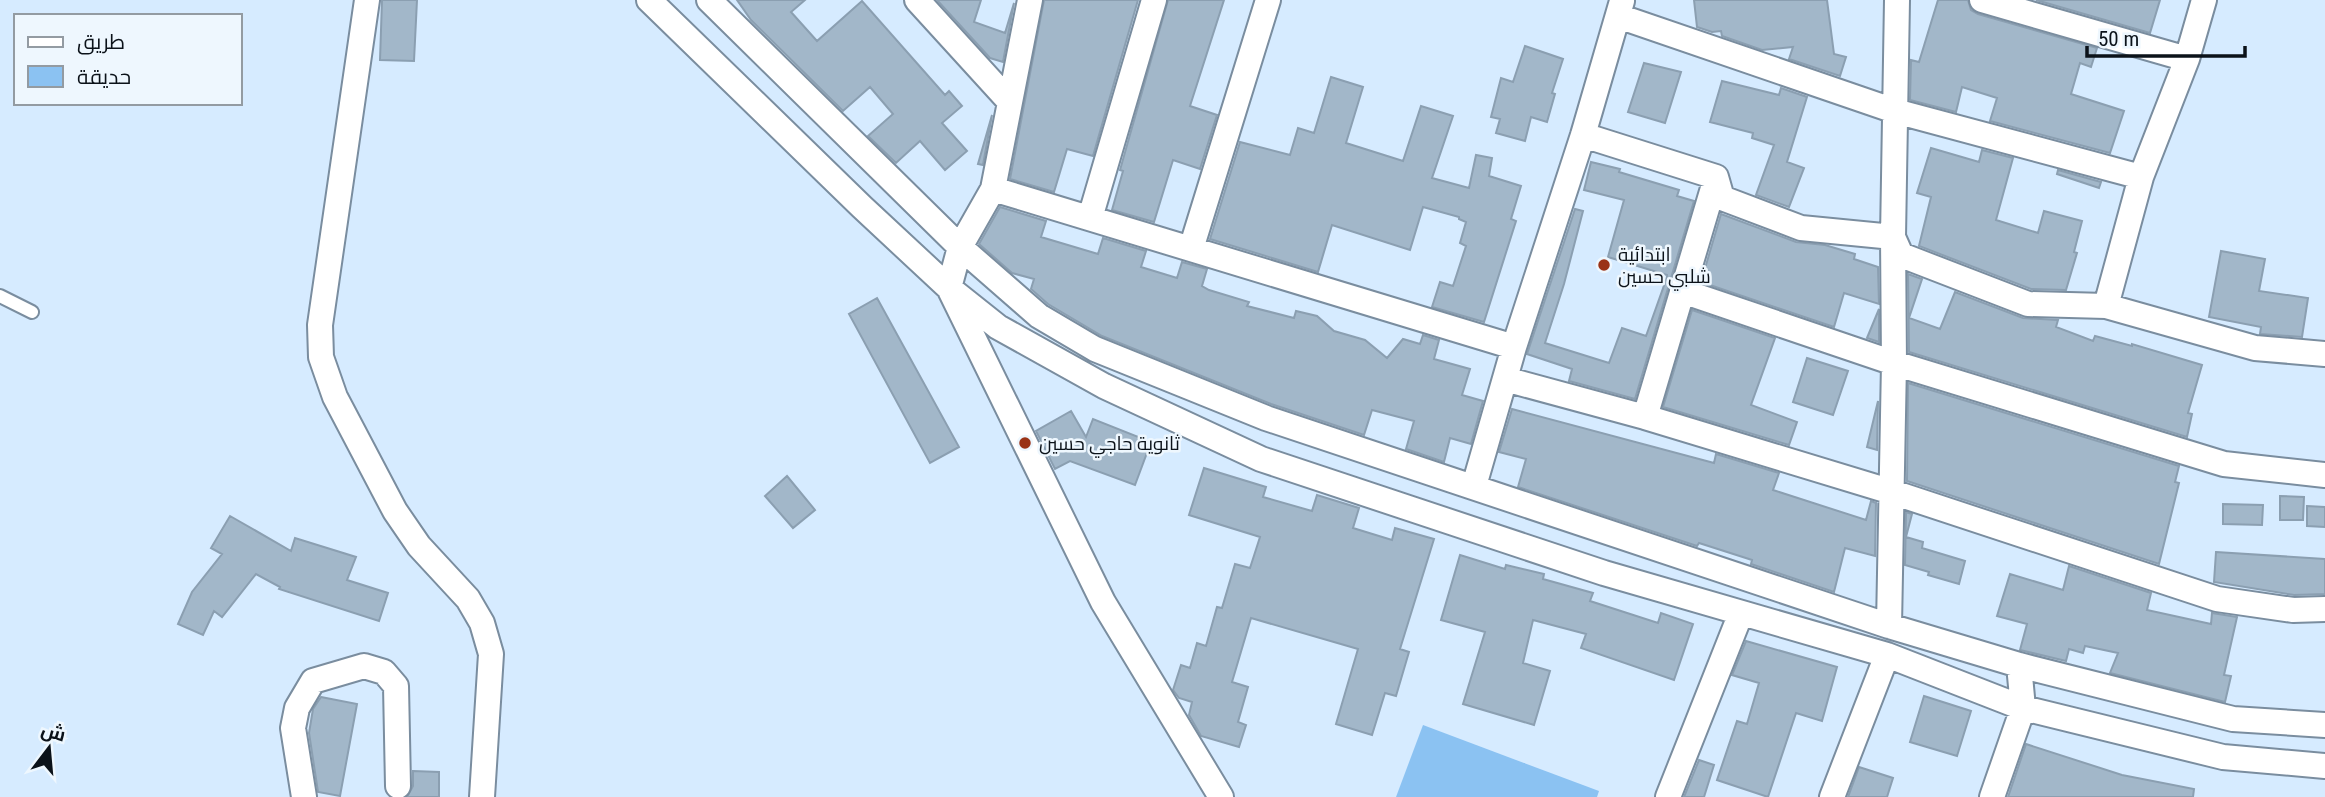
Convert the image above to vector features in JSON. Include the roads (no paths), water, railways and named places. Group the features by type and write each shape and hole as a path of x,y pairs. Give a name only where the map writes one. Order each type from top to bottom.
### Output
{"street":[{"path":"368,0 320,325 321,357 335,397 395,511 419,546 468,599 482,623 491,654 482,797"},
{"path":"649,0 862,207 949,288 998,327 1104,386 1261,459 1604,573 1888,655 2023,708 2223,757 2325,766"},
{"path":"917,0 1010,102"},
{"path":"1030,0 993,189 960,247 949,288 1102,602 1221,797"},
{"path":"1090,218 1154,0"},
{"path":"1191,249 1268,0"},
{"path":"1889,626 1897,0"},
{"path":"1983,0 2187,58"},
{"path":"2106,306 2141,177 2187,58 2204,0"},
{"path":"722,5 960,247 1039,316 1094,349 1266,418 1889,626 2019,665 2233,719 2325,725"},
{"path":"1474,486 1514,347 1583,135 1620,8 1895,111 2141,177"},
{"path":"1583,135 1716,177"},
{"path":"1716,177 1722,198 1801,229 1893,237"},
{"path":"1645,416 1716,177"},
{"path":"993,189 1514,347"},
{"path":"1893,237 1901,255 2028,304 2106,306 2255,348 2325,354"},
{"path":"1682,291 1894,363 2224,464 2325,475"},
{"path":"1505,379 1645,416 1892,492 2217,599 2292,610 2325,608"},
{"path":"1668,797 1741,613"},
{"path":"1832,797 1888,655"},
{"path":"1992,797 2023,708 2019,665"},
{"path":"304,797 293,728 297,708 313,681 364,666 384,672 396,686 398,786"}],"lane":[{"path":"0,296 32,312"}],"place":[{"name":"ابتدائية شلبي حسين","path":"1604,265"},
{"name":"ثانوية حاجي حسين","path":"1025,443"}]}
